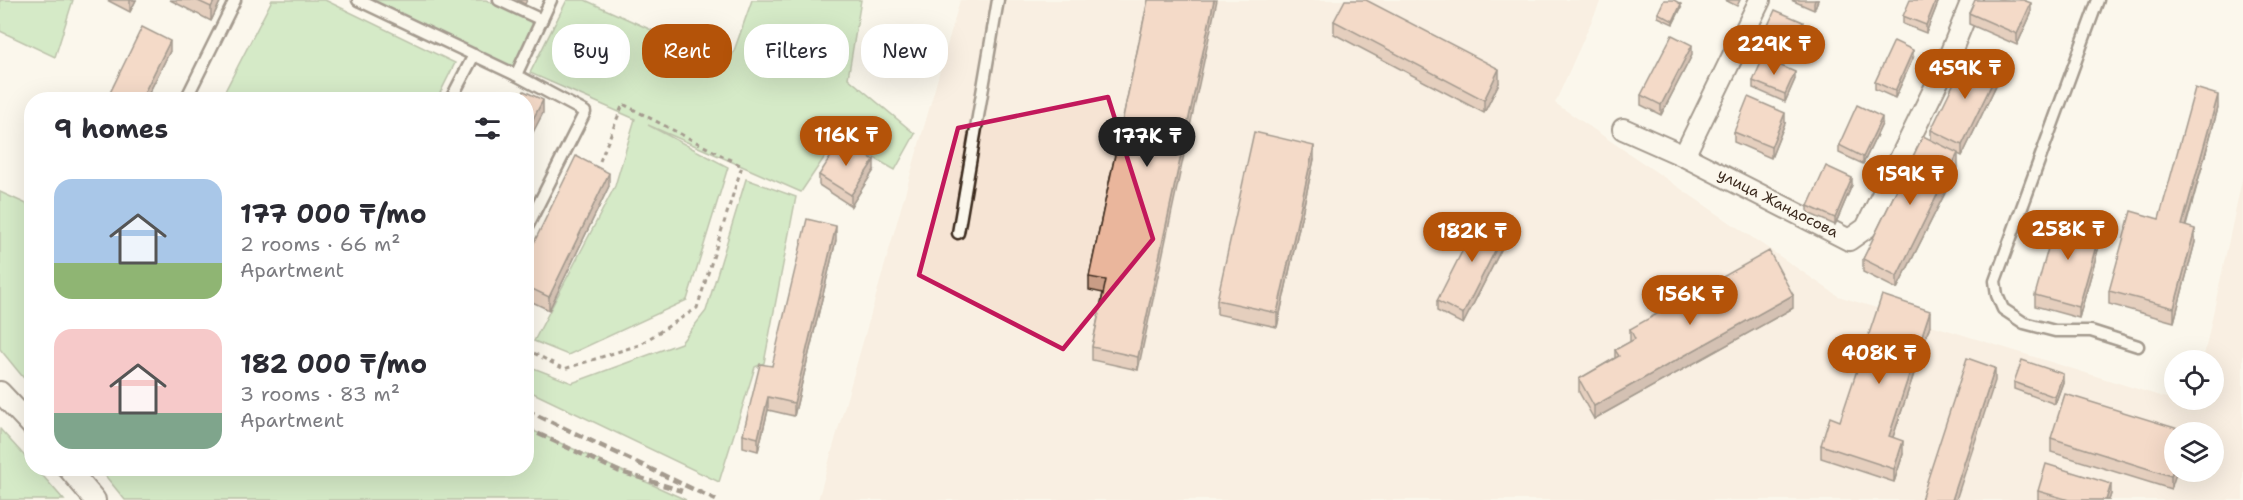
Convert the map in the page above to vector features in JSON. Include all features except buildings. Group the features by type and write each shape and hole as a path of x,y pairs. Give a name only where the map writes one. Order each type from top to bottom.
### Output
{"street":[{"path":"1684,156 1760,0"},
{"name":"улица Жандосова","path":"1623,129 1684,156 1849,240 1866,228 1944,69 1972,0"},
{"path":"0,392 24,418"},
{"path":"75,476 95,500"}],"lane":[{"path":"189,92 235,0"},
{"path":"358,0 516,75 585,112 534,213"},
{"path":"499,0 542,20"},
{"path":"516,75 551,0"},
{"path":"958,233 998,0"},
{"path":"2098,0 1995,281 1997,295 2003,309 2024,323 2055,331 2091,331 2138,346"},
{"path":"455,92 474,55"}],"path":[{"path":"534,353 564,369 639,345 697,308 742,166 623,104 600,161"}],"highlighted area":[{"path":"1108,97 1153,239 1063,349 919,275 958,128"}],"shaded area":[{"path":"960,0 1601,0 1555,103 1838,296 2164,397 2164,410 2224,410 2224,350 2205,350 2243,175 2243,500 818,500 938,78 948,78 948,42"}],"green space":[{"path":"0,0 73,0 55,57 0,31"},
{"path":"272,0 325,0 455,63 440,92 225,92"},
{"path":"372,0 486,0 535,23 513,67"},
{"path":"567,0 585,0 642,26 642,78 732,78 732,57 752,0 861,0 849,72 849,24 744,24 744,78 848,78 915,134 895,170 838,137 801,192 648,125 728,167 687,300 568,355 534,341 615,186 635,119 530,73 552,30 552,78 630,78 630,24 555,24"},
{"path":"746,179 796,197 764,363 755,367 719,482 534,393 534,368 572,383 681,343 706,311"},
{"path":"0,192 24,203 24,378 0,349"},
{"path":"0,429 24,455 24,476 43,476 64,500 0,500"},
{"path":"534,431 686,500 125,500 106,476 534,476"}],"railway":[{"path":"534,414 716,500"},
{"path":"534,432 618,471 682,491"}]}
